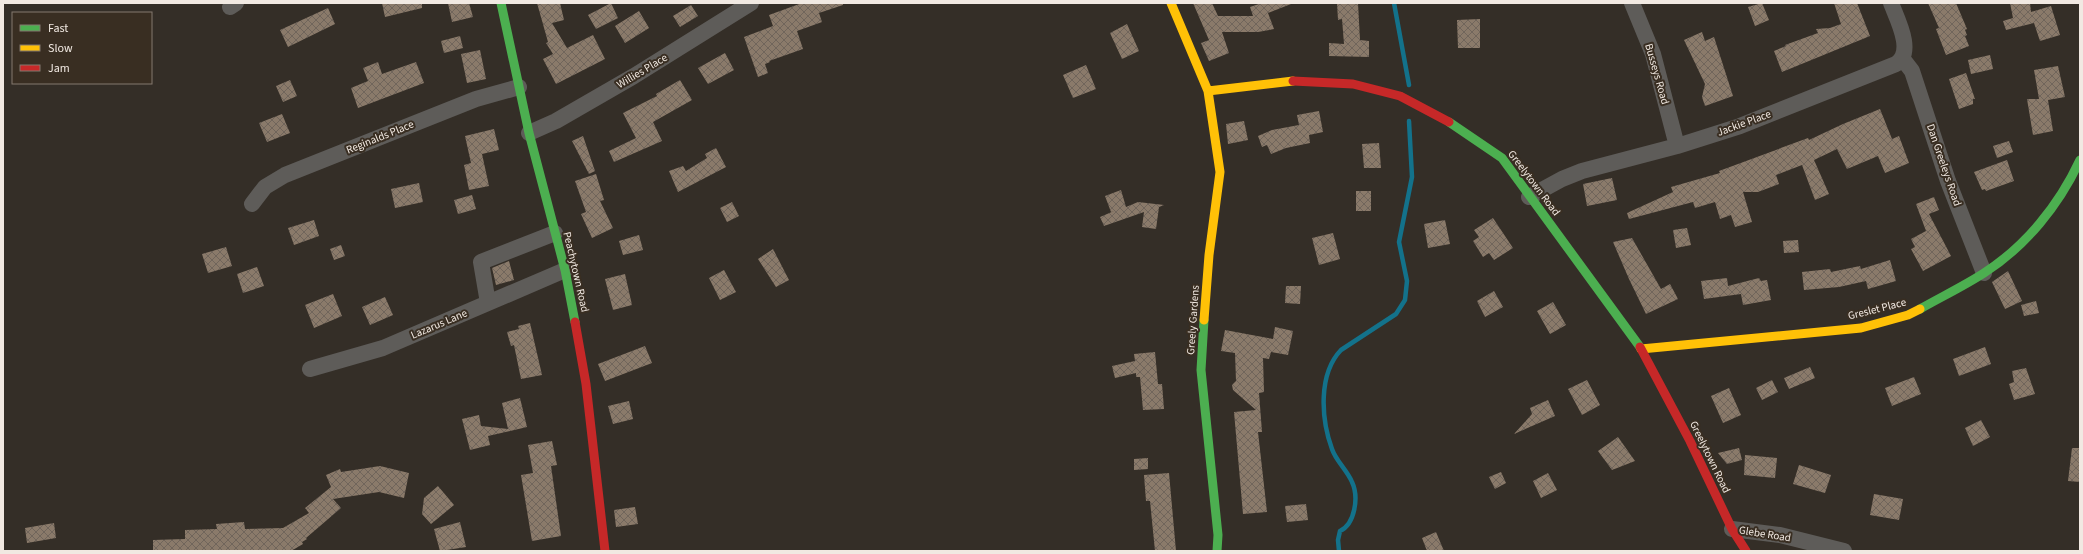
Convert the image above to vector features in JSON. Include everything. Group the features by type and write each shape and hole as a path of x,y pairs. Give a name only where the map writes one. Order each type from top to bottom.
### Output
{"street":[{"name":"Peachytown Road","path":"501,3 528,133 565,270 586,384 605,551"},
{"name":"Willies Place","path":"528,133 556,121 588,103 751,3"},
{"path":"1171,3 1208,91"},
{"name":"Busseys Road","path":"1632,3 1653,54 1677,146"},
{"path":"1892,3 1904,43 1902,58"},
{"name":"Jackie Place","path":"1529,197 1562,178 1582,171 1677,146 1740,126 1891,66 1902,58"},
{"name":"Dan Greeleys Road","path":"1902,58 1912,71 1948,182 1984,273"},
{"name":"Greelytown Road","path":"1208,91 1297,81 1353,84 1400,96 1449,122 1502,158 1529,197 1600,290 1641,349 1690,441 1732,529 1746,551"},
{"name":"Reginalds Place","path":"252,204 265,187 285,175 476,99 518,87"},
{"name":"Greely Gardens","path":"1208,91 1220,172 1209,256 1201,370 1218,534 1218,551"},
{"name":"Greslet Place","path":"1641,349 1862,328 1908,316 1984,273 2009,254 2039,224 2065,189 2080,160"},
{"path":"488,303 481,262 555,233"},
{"name":"Lazarus Lane","path":"310,369 383,348 565,270"},
{"name":"Glebe Road","path":"1732,529 1780,535 1844,551"}],"building":[{"path":"382,3 422,3 422,8 385,17"},
{"path":"448,3 469,3 473,17 452,22"},
{"path":"537,3 560,3 564,20 552,23 567,48 593,35 605,59 556,84 543,59 553,54 546,43 548,42"},
{"path":"611,3 618,18 596,29 588,15"},
{"path":"802,3 843,3 843,5 819,13 822,22 797,31 803,49 769,61 770,62 765,64 768,73 758,77 744,37 773,26 769,15"},
{"path":"1193,3 1212,3 1218,16 1253,16 1250,7 1262,3 1291,4 1268,13 1274,29 1258,32 1222,32 1229,53 1209,61 1201,43 1209,40"},
{"path":"1337,3 1358,3 1360,40 1369,41 1369,57 1329,56 1329,43 1344,44 1342,19 1338,20"},
{"path":"1762,3 1769,20 1755,26 1748,7"},
{"path":"1834,3 1857,3 1870,36 1782,72 1774,51 1786,46 1785,45 1818,33 1816,29 1830,28 1841,24"},
{"path":"1928,3 1956,3 1967,29 1965,30 1967,35 1965,36 1969,46 1946,55 1936,29 1939,28"},
{"path":"2010,3 2030,3 2031,12 2051,6 2060,35 2040,41 2034,23 2006,30 2003,21 2013,18"},
{"path":"691,5 698,16 680,27 673,16"},
{"path":"328,8 335,24 288,47 280,30"},
{"path":"639,11 649,28 625,43 615,26"},
{"path":"1480,19 1480,48 1458,48 1457,20"},
{"path":"1127,24 1139,51 1122,59 1110,33"},
{"path":"1702,32 1705,41 1714,37 1733,96 1705,106 1702,97 1705,84 1684,40"},
{"path":"460,36 463,48 444,53 441,41"},
{"path":"480,50 486,79 467,83 461,54"},
{"path":"725,53 734,70 708,84 698,68"},
{"path":"1990,55 1993,69 1971,74 1968,60"},
{"path":"378,62 382,74 416,62 424,83 358,108 351,88 368,81 363,68"},
{"path":"1086,65 1096,89 1073,98 1063,75"},
{"path":"2058,66 2065,97 2048,100 2053,131 2033,135 2027,99 2039,99 2034,70"},
{"path":"1966,73 1975,99 1973,99 1973,104 1959,109 1949,79"},
{"path":"290,80 297,96 283,102 276,86"},
{"path":"680,80 692,100 653,122 662,141 614,162 609,151 636,138 623,113 657,96 656,94"},
{"path":"1880,109 1892,139 1899,136 1909,163 1885,173 1878,156 1847,169 1837,149 1814,160 1829,194 1815,200 1802,165 1776,175 1779,184 1758,192 1743,192 1752,222 1735,227 1731,215 1720,219 1715,202 1695,208 1693,202 1629,219 1627,213 1673,192 1671,187 1720,173 1719,171 1808,138 1809,140"},
{"path":"1319,111 1323,132 1309,135 1310,143 1286,148 1271,154 1267,145 1262,147 1258,136 1272,130 1299,125 1297,115"},
{"path":"282,114 290,133 267,142 259,123"},
{"path":"1244,121 1248,140 1228,144 1226,124"},
{"path":"494,129 499,150 482,154 489,186 469,190 464,165 471,163 465,136"},
{"path":"583,136 595,171 589,174 572,141"},
{"path":"2009,141 2013,152 1997,158 1993,146"},
{"path":"1379,143 1381,168 1364,168 1362,144"},
{"path":"716,148 726,167 678,192 669,171 683,166 686,171 707,158 705,154"},
{"path":"2007,160 2014,181 1986,191 1985,189 1982,190 1974,172"},
{"path":"596,174 604,200 600,201 613,228 592,238 581,214 586,212 575,181"},
{"path":"1612,178 1617,200 1587,206 1583,184"},
{"path":"419,183 423,202 395,208 391,189"},
{"path":"1121,190 1126,207 1138,202 1164,205 1159,207 1156,229 1142,227 1144,212 1104,226 1100,217 1114,211 1111,212 1105,196"},
{"path":"1356,191 1371,191 1371,211 1356,211"},
{"path":"472,195 476,209 458,214 454,200"},
{"path":"1934,197 1939,210 1929,214 1951,256 1923,271 1911,249 1915,247 1911,239 1926,231 1916,204"},
{"path":"732,202 739,216 727,222 720,208"},
{"path":"1493,218 1513,248 1494,260 1489,253 1483,257 1473,241 1479,237 1474,230"},
{"path":"314,220 319,236 294,245 288,228"},
{"path":"1445,220 1450,244 1428,248 1424,224"},
{"path":"1687,228 1691,245 1676,248 1673,230"},
{"path":"1333,233 1340,259 1319,265 1312,238"},
{"path":"639,235 643,250 623,255 619,241"},
{"path":"1632,238 1661,289 1670,284 1678,299 1646,314 1613,242"},
{"path":"1798,240 1799,252 1784,253 1783,241"},
{"path":"341,245 345,256 334,260 330,249"},
{"path":"226,247 232,266 208,273 202,254"},
{"path":"773,249 789,280 776,287 758,259"},
{"path":"1890,260 1896,281 1868,289 1866,281 1839,287 1804,290 1802,272 1830,269 1831,272 1860,266 1861,269"},
{"path":"509,261 514,280 496,285 492,268"},
{"path":"257,267 264,286 243,293 237,274"},
{"path":"724,270 736,292 720,300 709,278"},
{"path":"2008,271 2022,301 2005,309 1992,282"},
{"path":"625,274 632,305 613,310 605,279"},
{"path":"1727,278 1728,286 1759,278 1761,281 1767,280 1771,300 1743,305 1741,294 1704,299 1701,281"},
{"path":"1286,286 1301,286 1300,304 1285,303"},
{"path":"1494,291 1503,307 1485,317 1477,301"},
{"path":"333,294 342,316 314,328 305,305"},
{"path":"385,297 393,315 370,325 362,307"},
{"path":"2036,301 2039,313 2024,316 2021,305"},
{"path":"1553,302 1566,325 1550,334 1537,311"},
{"path":"530,323 542,375 521,379 514,345 511,346 507,332 519,329 518,326"},
{"path":"1275,327 1293,331 1288,355 1271,352 1269,359 1263,358 1264,392 1259,393 1262,432 1258,432 1267,512 1243,514 1234,412 1256,410 1233,390 1232,385 1236,381 1235,353 1221,351 1225,330 1273,339"},
{"path":"645,346 652,363 605,381 598,364"},
{"path":"1985,347 1991,364 1959,376 1953,359"},
{"path":"1155,352 1158,384 1162,384 1164,409 1143,410 1140,377 1136,377 1136,373 1115,378 1112,366 1135,361 1134,354"},
{"path":"1810,367 1815,378 1789,389 1784,378"},
{"path":"2026,368 2035,394 2014,400 2009,384 2014,382 2012,371"},
{"path":"1914,377 1921,394 1892,406 1885,388"},
{"path":"1587,380 1600,405 1582,415 1568,389"},
{"path":"1772,380 1778,392 1762,400 1756,388"},
{"path":"1729,388 1741,415 1723,423 1711,396"},
{"path":"520,398 527,427 488,436 490,445 470,450 462,419 479,415 481,426 508,429 502,403"},
{"path":"1548,400 1555,416 1514,434 1532,414 1530,408"},
{"path":"629,401 633,419 613,424 608,406"},
{"path":"1981,420 1990,437 1973,446 1965,428"},
{"path":"1618,437 1635,461 1612,470 1598,451"},
{"path":"552,441 557,465 551,466 561,536 532,541 521,475 533,473 528,445"},
{"path":"1739,448 1742,460 1727,464 1718,453"},
{"path":"2072,448 2080,448 2080,482 2068,481"},
{"path":"1745,455 1777,458 1775,478 1744,475"},
{"path":"1148,458 1148,469 1134,470 1134,459"},
{"path":"1799,465 1831,475 1825,493 1793,484"},
{"path":"380,466 409,473 404,498 379,492 333,499 341,508 306,538 307,539 302,542 303,544 291,551 153,551 153,540 185,539 185,530 217,529 216,524 244,522 245,529 283,528 309,513 305,508 331,487 326,475 340,469 341,472"},
{"path":"1501,472 1506,483 1495,489 1489,477"},
{"path":"1169,473 1176,551 1155,551 1150,501 1146,501 1144,475"},
{"path":"1548,473 1557,490 1541,498 1533,481"},
{"path":"438,486 454,505 431,524 422,514 424,498"},
{"path":"1874,494 1903,499 1899,520 1870,515"},
{"path":"1306,504 1308,520 1287,522 1285,506"},
{"path":"635,507 638,524 616,527 614,510"},
{"path":"460,522 466,547 440,551 434,529"},
{"path":"54,523 56,538 27,543 25,528"},
{"path":"1436,532 1444,551 1427,551 1422,538"}],"waterway":[{"path":"1394,3 1409,85"},
{"path":"1339,551 1338,540 1340,531 1345,528 1352,516 1355,495 1352,482 1334,453 1328,437 1324,411 1325,384 1328,371 1341,350 1396,314 1405,300 1407,281 1399,242 1412,177 1409,121"}],"traffic: fast":[{"path":"501,3 529,133 565,270 575,322"},
{"path":"1449,122 1502,158 1640,347"},
{"path":"1920,309 1984,273 2014,250 2040,223 2062,193 2080,160"},
{"path":"1204,320 1201,370 1218,535 1217,551"}],"traffic: slow":[{"path":"1171,3 1208,91 1293,81"},
{"path":"1204,320 1209,255 1220,172 1208,91"},
{"path":"1641,349 1861,328 1908,315 1920,309"}],"traffic: jam":[{"path":"1293,81 1353,84 1400,96 1449,122"},
{"path":"575,322 586,384 605,551"},
{"path":"1640,347 1690,441 1732,529 1746,551"}]}
